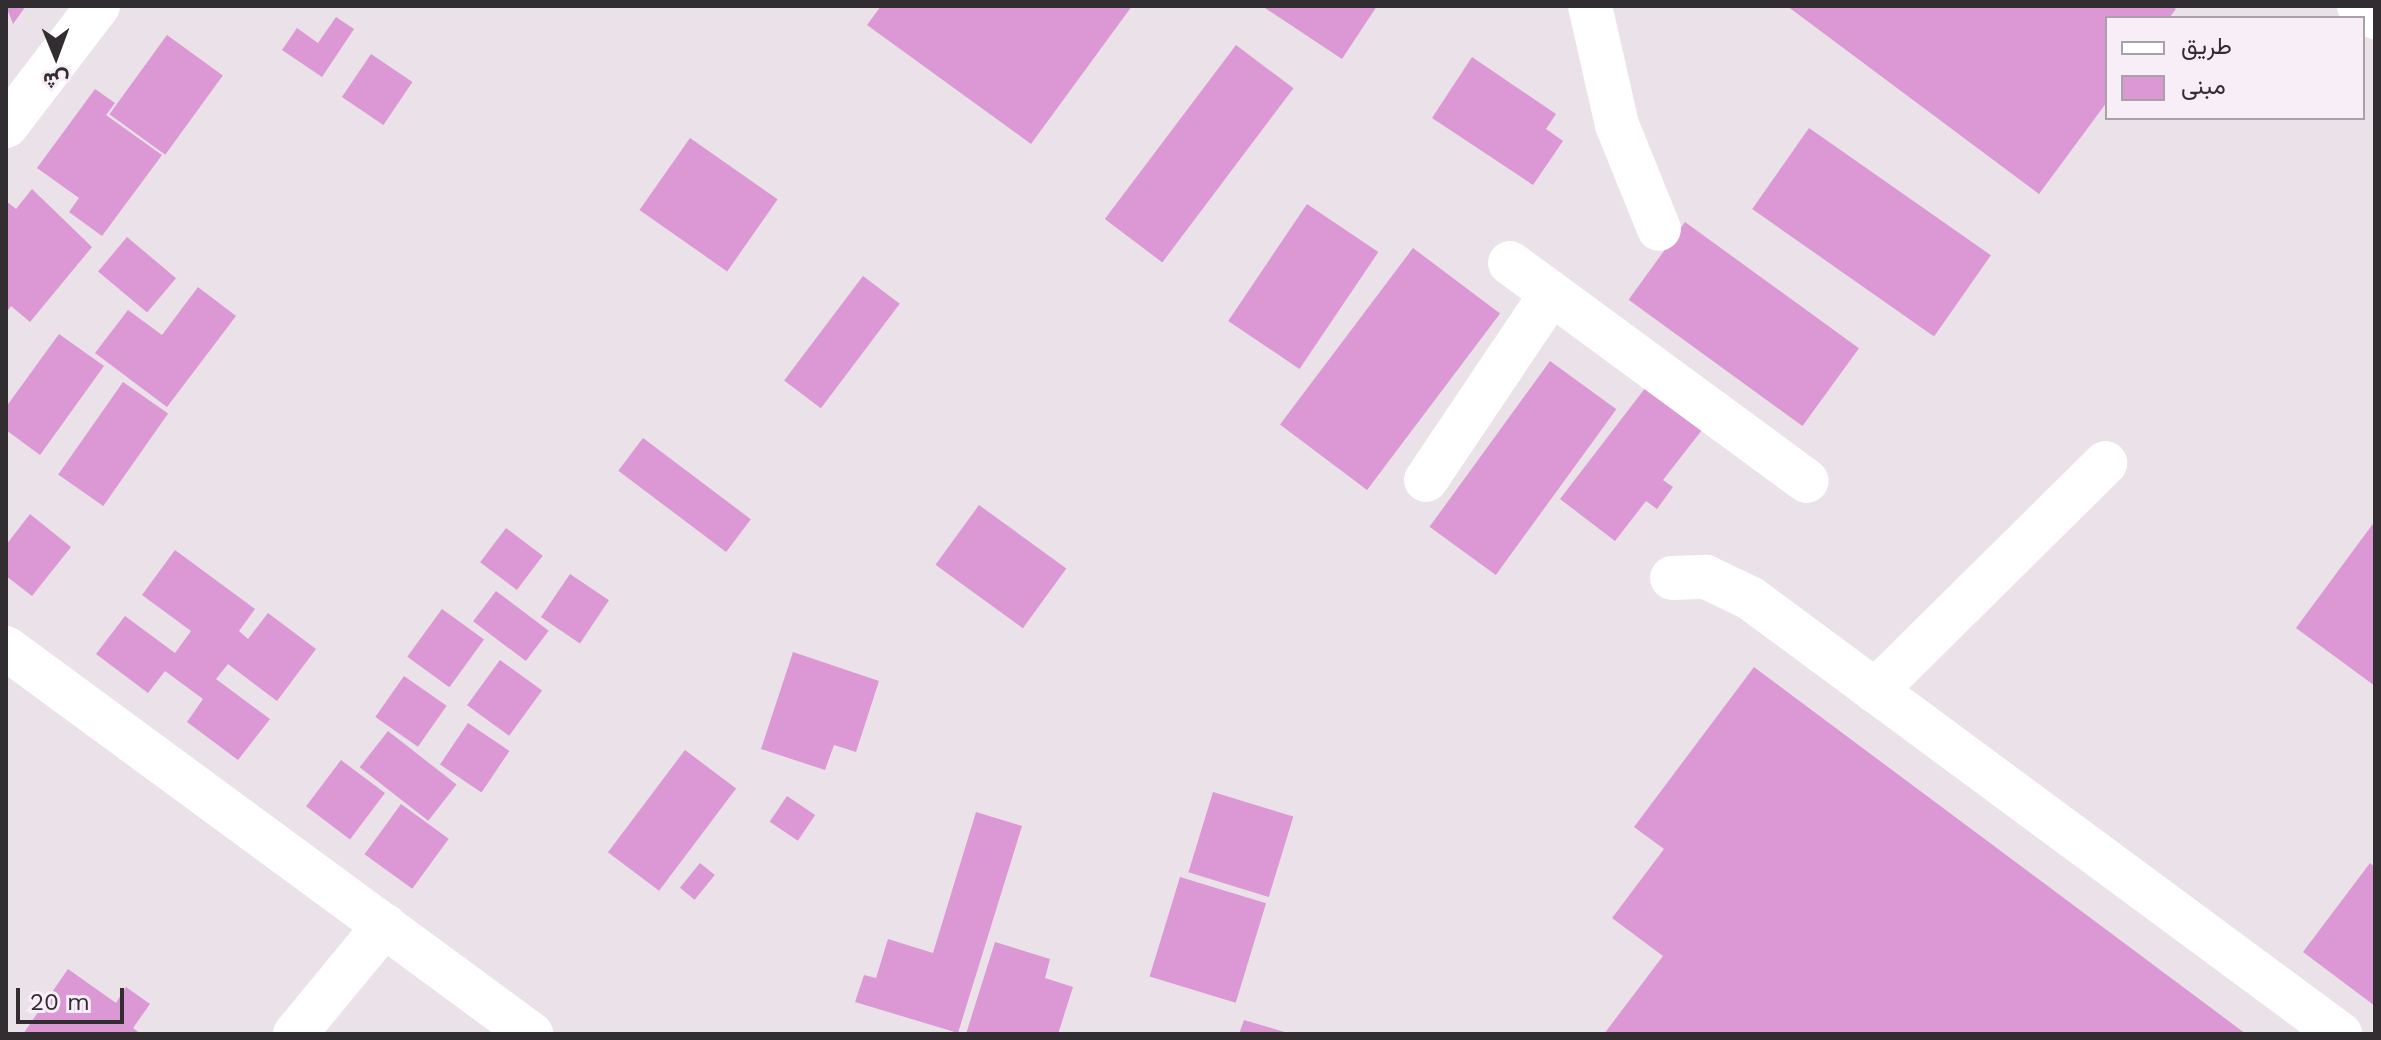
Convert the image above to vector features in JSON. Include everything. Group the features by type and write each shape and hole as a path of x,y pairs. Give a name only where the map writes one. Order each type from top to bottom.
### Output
{"street":[{"path":"6,126 98,6"},
{"path":"1590,6 1617,125 1659,229"},
{"path":"2359,6 2375,17"},
{"path":"1510,263 1807,481"},
{"path":"1426,480 1551,294"},
{"path":"1875,691 2105,463"},
{"path":"1672,578 1706,577 1750,598 2340,1034"},
{"path":"6,648 531,1034"},
{"path":"295,1034 385,925"}],"building":[{"path":"6,6 26,6 13,24"},
{"path":"881,6 1132,6 1031,144 867,25"},
{"path":"1262,6 1377,6 1342,59"},
{"path":"1787,6 2171,6 2176,9 2171,16 2105,16 2105,105 2039,194"},
{"path":"336,17 354,29 322,77 282,50 297,28 318,43"},
{"path":"167,35 223,76 165,155 109,114"},
{"path":"1236,45 1294,88 1162,262 1105,219"},
{"path":"371,54 412,82 383,125 342,97"},
{"path":"1472,57 1556,114 1546,129 1563,141 1533,185 1432,118"},
{"path":"95,89 115,103 106,115 162,155 102,236 69,212 79,198 37,168"},
{"path":"1809,128 1991,255 1934,336 1752,209"},
{"path":"690,138 778,199 727,271 640,210"},
{"path":"32,189 92,247 30,322 11,306 6,313 6,201 16,209"},
{"path":"1307,204 1378,252 1299,369 1228,321"},
{"path":"1685,222 1859,348 1803,426 1629,300"},
{"path":"127,237 176,278 147,313 98,271"},
{"path":"1413,248 1500,314 1367,490 1280,424"},
{"path":"863,276 900,304 821,408 784,381"},
{"path":"198,287 236,316 167,407 95,353 128,310 162,335"},
{"path":"59,334 104,366 40,455 6,430 6,407"},
{"path":"1550,361 1616,409 1496,575 1430,527"},
{"path":"123,382 168,414 103,506 58,475"},
{"path":"1646,387 1702,430 1663,480 1673,487 1657,509 1646,501 1615,541 1560,499"},
{"path":"643,438 751,519 726,552 618,471"},
{"path":"979,505 1066,568 1023,628 936,565"},
{"path":"30,514 71,547 32,596 6,576 6,545"},
{"path":"2375,521 2375,686 2296,628"},
{"path":"506,528 543,556 517,590 480,562"},
{"path":"175,550 255,609 239,631 248,639 268,613 316,649 277,701 228,664 216,679 270,719 238,760 187,722 203,699 165,671 148,693 96,654 125,616 175,653 191,631 142,595"},
{"path":"570,574 609,600 580,643 541,617"},
{"path":"496,591 549,631 526,661 473,621"},
{"path":"442,609 484,640 449,687 407,657"},
{"path":"793,652 879,681 856,752 834,745 825,770 761,749"},
{"path":"500,660 542,691 509,736 467,705"},
{"path":"1754,667 2246,1034 1604,1034 1663,956 1612,918 1664,849 1634,827"},
{"path":"404,676 447,706 418,747 375,717"},
{"path":"468,723 509,751 481,792 440,764"},
{"path":"388,731 457,785 428,821 360,767"},
{"path":"685,750 736,789 659,891 608,852"},
{"path":"341,760 385,793 350,839 306,806"},
{"path":"1213,792 1293,817 1269,897 1188,872"},
{"path":"787,796 815,815 798,841 770,822"},
{"path":"401,804 449,839 412,889 365,854"},
{"path":"976,812 1022,826 958,1033 855,1002 864,975 876,978 888,939 933,953"},
{"path":"700,863 715,875 695,900 680,888"},
{"path":"2370,863 2375,867 2375,1006 2303,952"},
{"path":"1180,877 1266,903 1236,1003 1150,976"},
{"path":"995,942 1050,959 1045,978 1073,987 1058,1034 966,1034"},
{"path":"68,969 116,1003 126,987 150,1004 133,1028 141,1034 23,1034"},
{"path":"1244,1020 1288,1033 1288,1034 1239,1034"}]}
